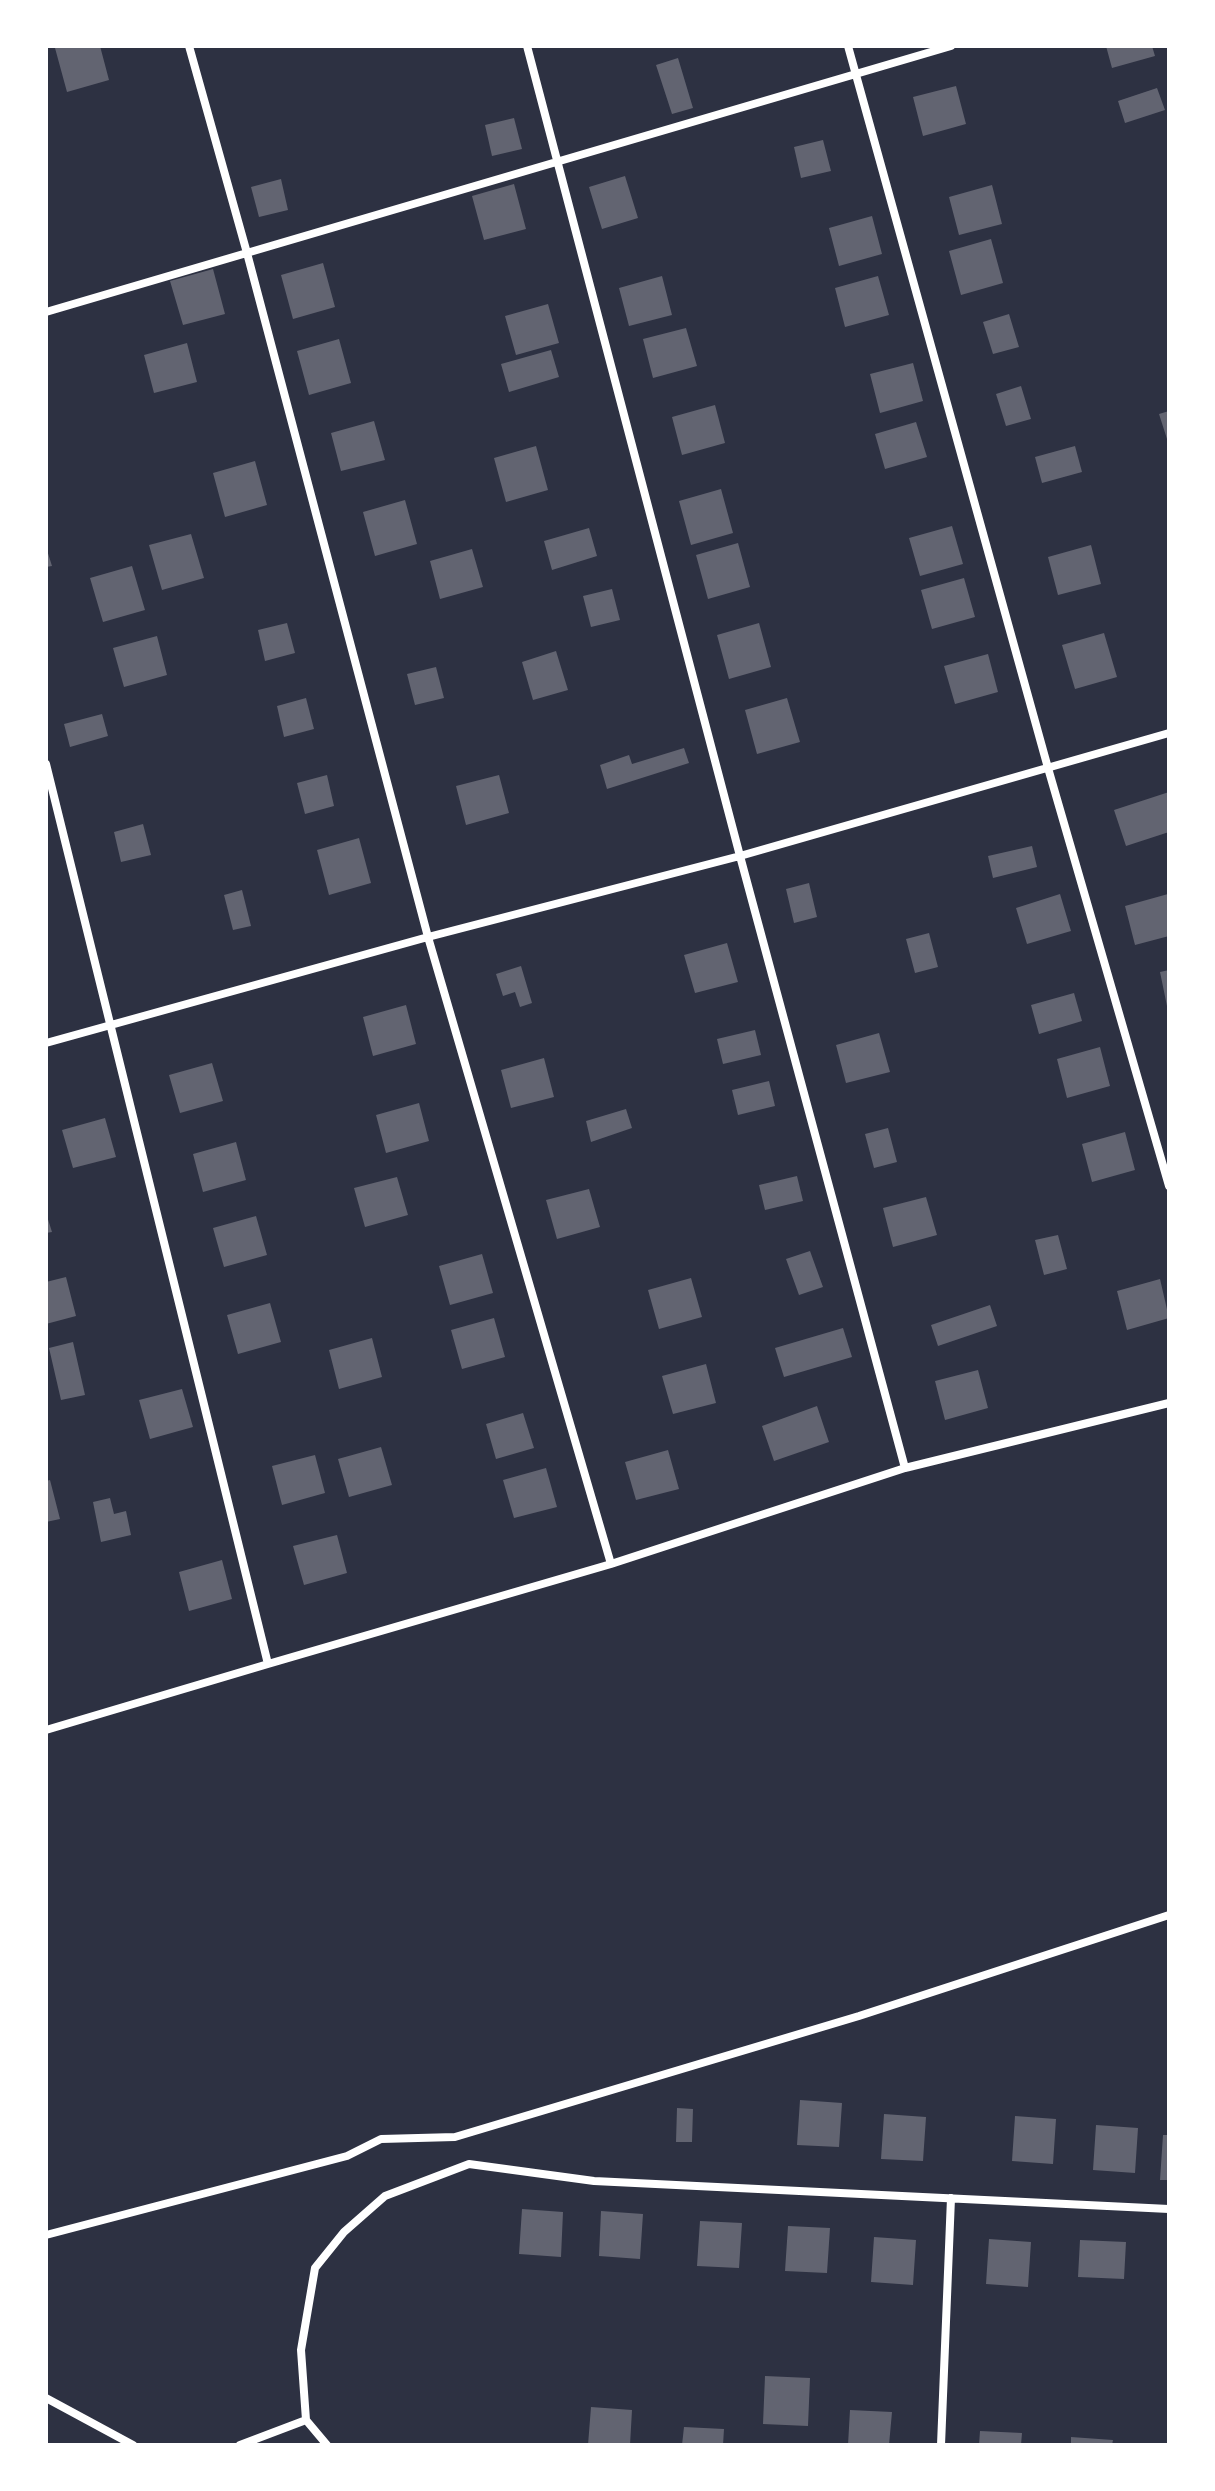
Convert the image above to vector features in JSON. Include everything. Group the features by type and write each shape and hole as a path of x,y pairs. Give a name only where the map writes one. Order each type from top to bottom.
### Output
{"street":[{"path":"189,46 428,937 611,1564"},
{"path":"527,46 905,1468"},
{"path":"848,46 1048,768 1169,1186"},
{"path":"46,312 951,46"},
{"path":"46,1043 428,937 740,856 1169,733"},
{"path":"46,764 268,1664"},
{"path":"46,1730 611,1564 905,1468 1169,1403"},
{"path":"46,2235 347,2156 381,2139 455,2137 859,2016 1169,1915"},
{"path":"327,2445 306,2420 301,2350 315,2268 344,2232 385,2196 469,2164 594,2181 1169,2209"},
{"path":"941,2445 951,2198"},
{"path":"46,2398 133,2445"},
{"path":"240,2445 306,2420"}],"building":[{"path":"100,46 109,80 67,92 55,48"},
{"path":"1106,46 1152,46 1155,56 1112,68"},
{"path":"678,58 693,108 672,114 656,65"},
{"path":"956,86 966,124 923,136 913,97"},
{"path":"1157,88 1165,110 1125,123 1118,101"},
{"path":"514,118 522,149 492,156 485,125"},
{"path":"823,140 831,171 801,178 794,147"},
{"path":"625,176 638,218 602,229 589,187"},
{"path":"281,179 288,210 259,217 251,187"},
{"path":"514,184 526,229 484,240 472,196"},
{"path":"992,185 1002,224 959,235 949,197"},
{"path":"872,216 882,254 839,266 829,228"},
{"path":"991,239 1003,283 961,295 949,251"},
{"path":"323,263 335,307 293,319 281,275"},
{"path":"213,269 225,314 183,325 170,281"},
{"path":"662,276 672,315 629,326 619,288"},
{"path":"878,276 889,315 845,327 835,288"},
{"path":"548,304 559,343 516,355 505,316"},
{"path":"1009,314 1019,347 993,354 983,322"},
{"path":"686,328 697,366 653,378 643,339"},
{"path":"339,339 351,383 309,395 297,351"},
{"path":"187,343 197,382 154,393 144,355"},
{"path":"551,350 559,377 509,392 501,364"},
{"path":"913,363 923,401 880,413 870,374"},
{"path":"1021,386 1031,419 1006,426 996,394"},
{"path":"715,405 725,443 682,455 672,417"},
{"path":"1169,411 1169,439 1167,439 1159,414"},
{"path":"374,421 385,460 341,471 331,433"},
{"path":"916,422 927,457 885,469 875,434"},
{"path":"536,446 548,490 506,502 494,458"},
{"path":"1075,446 1082,472 1042,483 1035,457"},
{"path":"255,461 267,505 225,517 213,473"},
{"path":"721,489 733,533 691,545 679,501"},
{"path":"405,500 417,544 375,556 363,512"},
{"path":"952,526 963,564 920,576 909,538"},
{"path":"589,528 597,556 552,570 544,541"},
{"path":"191,534 204,578 162,590 149,545"},
{"path":"738,543 750,587 708,599 696,555"},
{"path":"1091,545 1101,584 1058,595 1048,557"},
{"path":"46,547 52,566 46,567"},
{"path":"472,549 483,587 440,599 430,561"},
{"path":"132,566 145,610 103,622 90,578"},
{"path":"964,578 975,617 932,629 921,590"},
{"path":"612,589 620,620 591,627 583,596"},
{"path":"287,623 295,653 265,661 258,630"},
{"path":"759,623 771,667 729,679 717,635"},
{"path":"1104,633 1117,677 1075,689 1062,645"},
{"path":"157,636 167,675 124,687 113,648"},
{"path":"556,651 568,690 533,700 522,662"},
{"path":"988,654 998,692 955,704 944,666"},
{"path":"436,667 444,698 415,705 407,674"},
{"path":"306,698 314,729 284,737 277,706"},
{"path":"787,698 800,742 757,754 745,710"},
{"path":"102,714 108,736 70,747 64,724"},
{"path":"684,748 689,763 607,789 600,765 629,755 632,764"},
{"path":"327,775 334,806 305,814 297,783"},
{"path":"499,775 509,813 466,825 456,786"},
{"path":"1169,792 1169,832 1126,846 1114,810"},
{"path":"143,824 151,855 121,862 114,832"},
{"path":"359,838 371,883 329,895 317,850"},
{"path":"1032,846 1037,867 993,878 988,856"},
{"path":"809,883 817,917 794,923 786,889"},
{"path":"242,890 251,926 233,930 224,895"},
{"path":"1060,894 1071,931 1027,944 1016,908"},
{"path":"1168,894 1169,936 1135,945 1125,906"},
{"path":"929,933 938,967 915,973 906,939"},
{"path":"727,943 738,982 695,993 684,955"},
{"path":"521,966 532,1003 520,1007 515,992 503,996 496,974"},
{"path":"1169,970 1169,1011 1168,1011 1160,972"},
{"path":"1074,993 1082,1021 1039,1034 1031,1005"},
{"path":"406,1005 416,1044 373,1056 363,1017"},
{"path":"755,1030 761,1055 723,1064 717,1039"},
{"path":"879,1033 890,1072 846,1083 836,1045"},
{"path":"1100,1047 1110,1086 1067,1098 1057,1059"},
{"path":"544,1058 554,1097 511,1108 501,1070"},
{"path":"212,1063 223,1101 180,1113 169,1075"},
{"path":"769,1081 775,1106 738,1115 732,1090"},
{"path":"419,1103 429,1141 386,1153 376,1115"},
{"path":"626,1109 632,1128 591,1142 586,1121"},
{"path":"105,1118 116,1157 73,1168 62,1130"},
{"path":"888,1128 897,1162 874,1168 865,1134"},
{"path":"1125,1132 1135,1170 1092,1182 1082,1144"},
{"path":"236,1142 246,1180 203,1192 193,1154"},
{"path":"797,1176 803,1201 765,1210 759,1185"},
{"path":"397,1177 408,1215 365,1227 354,1188"},
{"path":"589,1189 600,1227 557,1239 546,1200"},
{"path":"926,1197 937,1235 893,1247 883,1208"},
{"path":"46,1213 52,1232 46,1233"},
{"path":"256,1216 267,1255 224,1267 213,1228"},
{"path":"1058,1235 1067,1269 1044,1275 1035,1240"},
{"path":"810,1251 823,1287 799,1295 786,1259"},
{"path":"482,1254 493,1293 450,1305 439,1266"},
{"path":"66,1277 76,1316 46,1324 46,1282"},
{"path":"691,1278 702,1317 659,1329 648,1290"},
{"path":"1160,1279 1169,1318 1127,1330 1117,1291"},
{"path":"270,1303 281,1342 238,1354 227,1315"},
{"path":"990,1305 997,1326 938,1346 931,1325"},
{"path":"494,1318 505,1357 462,1369 451,1330"},
{"path":"843,1328 852,1357 784,1377 775,1348"},
{"path":"372,1338 382,1377 339,1389 329,1350"},
{"path":"73,1342 85,1395 61,1400 49,1348"},
{"path":"706,1364 716,1403 673,1414 662,1376"},
{"path":"978,1370 988,1408 945,1420 935,1381"},
{"path":"182,1389 193,1427 150,1439 139,1400"},
{"path":"817,1406 829,1442 774,1461 762,1426"},
{"path":"523,1413 534,1448 496,1459 486,1424"},
{"path":"381,1447 392,1485 349,1497 338,1459"},
{"path":"668,1450 679,1489 636,1500 625,1462"},
{"path":"315,1455 325,1493 282,1505 272,1466"},
{"path":"546,1468 557,1507 514,1518 503,1480"},
{"path":"50,1480 60,1519 46,1522 46,1481"},
{"path":"110,1498 114,1514 126,1511 131,1535 101,1542 93,1502"},
{"path":"337,1535 347,1573 304,1585 293,1546"},
{"path":"222,1560 232,1599 189,1611 179,1572"},
{"path":"800,2100 842,2103 839,2147 797,2145"},
{"path":"677,2108 693,2109 692,2142 676,2142"},
{"path":"884,2114 926,2117 923,2161 881,2159"},
{"path":"1015,2116 1056,2119 1053,2164 1012,2161"},
{"path":"1096,2125 1138,2128 1135,2173 1093,2170"},
{"path":"1163,2135 1169,2135 1169,2180 1160,2180"},
{"path":"522,2209 563,2212 561,2257 519,2254"},
{"path":"601,2211 643,2214 640,2259 599,2256"},
{"path":"700,2221 742,2223 739,2268 697,2266"},
{"path":"788,2226 830,2228 827,2273 785,2271"},
{"path":"874,2237 916,2240 913,2285 871,2282"},
{"path":"989,2239 1031,2242 1028,2287 986,2284"},
{"path":"1080,2240 1126,2242 1124,2279 1078,2277"},
{"path":"765,2376 810,2378 808,2426 763,2424"},
{"path":"591,2407 632,2410 630,2445 588,2445"},
{"path":"850,2410 892,2412 889,2445 848,2445"},
{"path":"684,2427 724,2429 723,2445 682,2445"},
{"path":"980,2431 1022,2433 1021,2445 979,2445"},
{"path":"1071,2437 1113,2440 1112,2445 1071,2445"}]}
